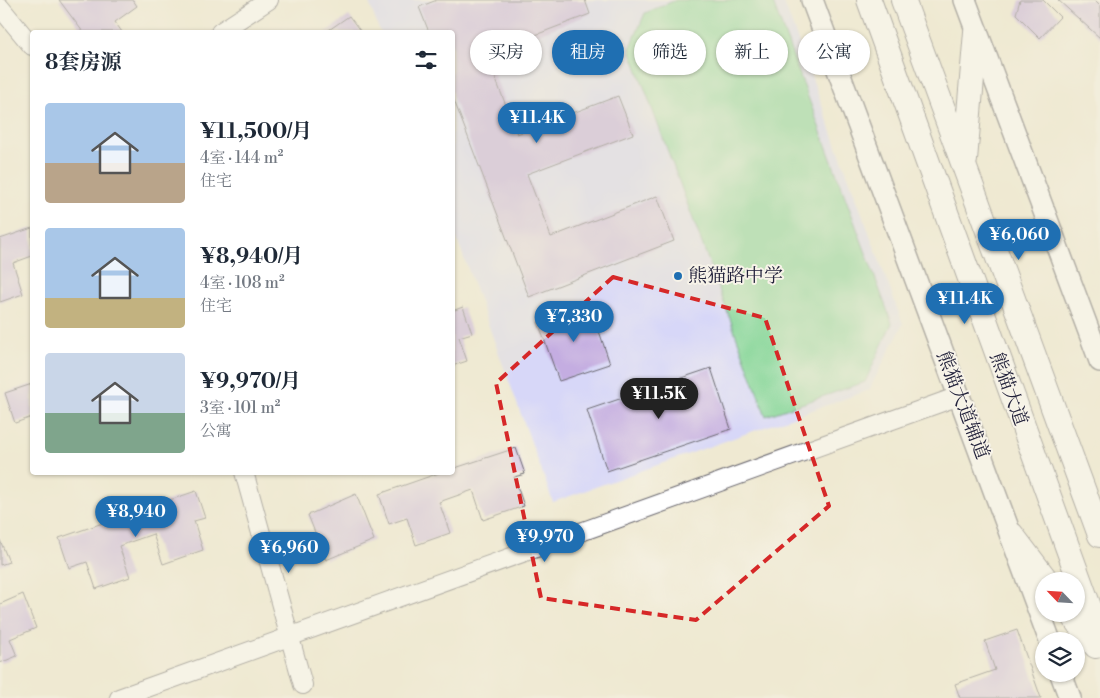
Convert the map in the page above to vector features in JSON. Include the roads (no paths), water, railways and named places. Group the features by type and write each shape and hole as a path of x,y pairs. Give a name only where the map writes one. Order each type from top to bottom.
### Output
{"main road":[{"name":"熊猫大道","path":"869,0 1100,637"},
{"name":"熊猫大道","path":"903,0 1100,535"},
{"path":"964,166 976,32"},
{"path":"1012,535 1040,572"},
{"path":"1077,622 1100,652"}],"street":[{"path":"223,30 269,0"},
{"name":"熊猫大道辅道","path":"812,0 1047,632"},
{"path":"965,0 1100,361"},
{"path":"0,7 30,44"},
{"path":"120,698 959,396"},
{"path":"245,475 303,685"},
{"path":"1064,682 1070,698"}],"place":[{"name":"熊猫路中学","path":"678,276"}]}
